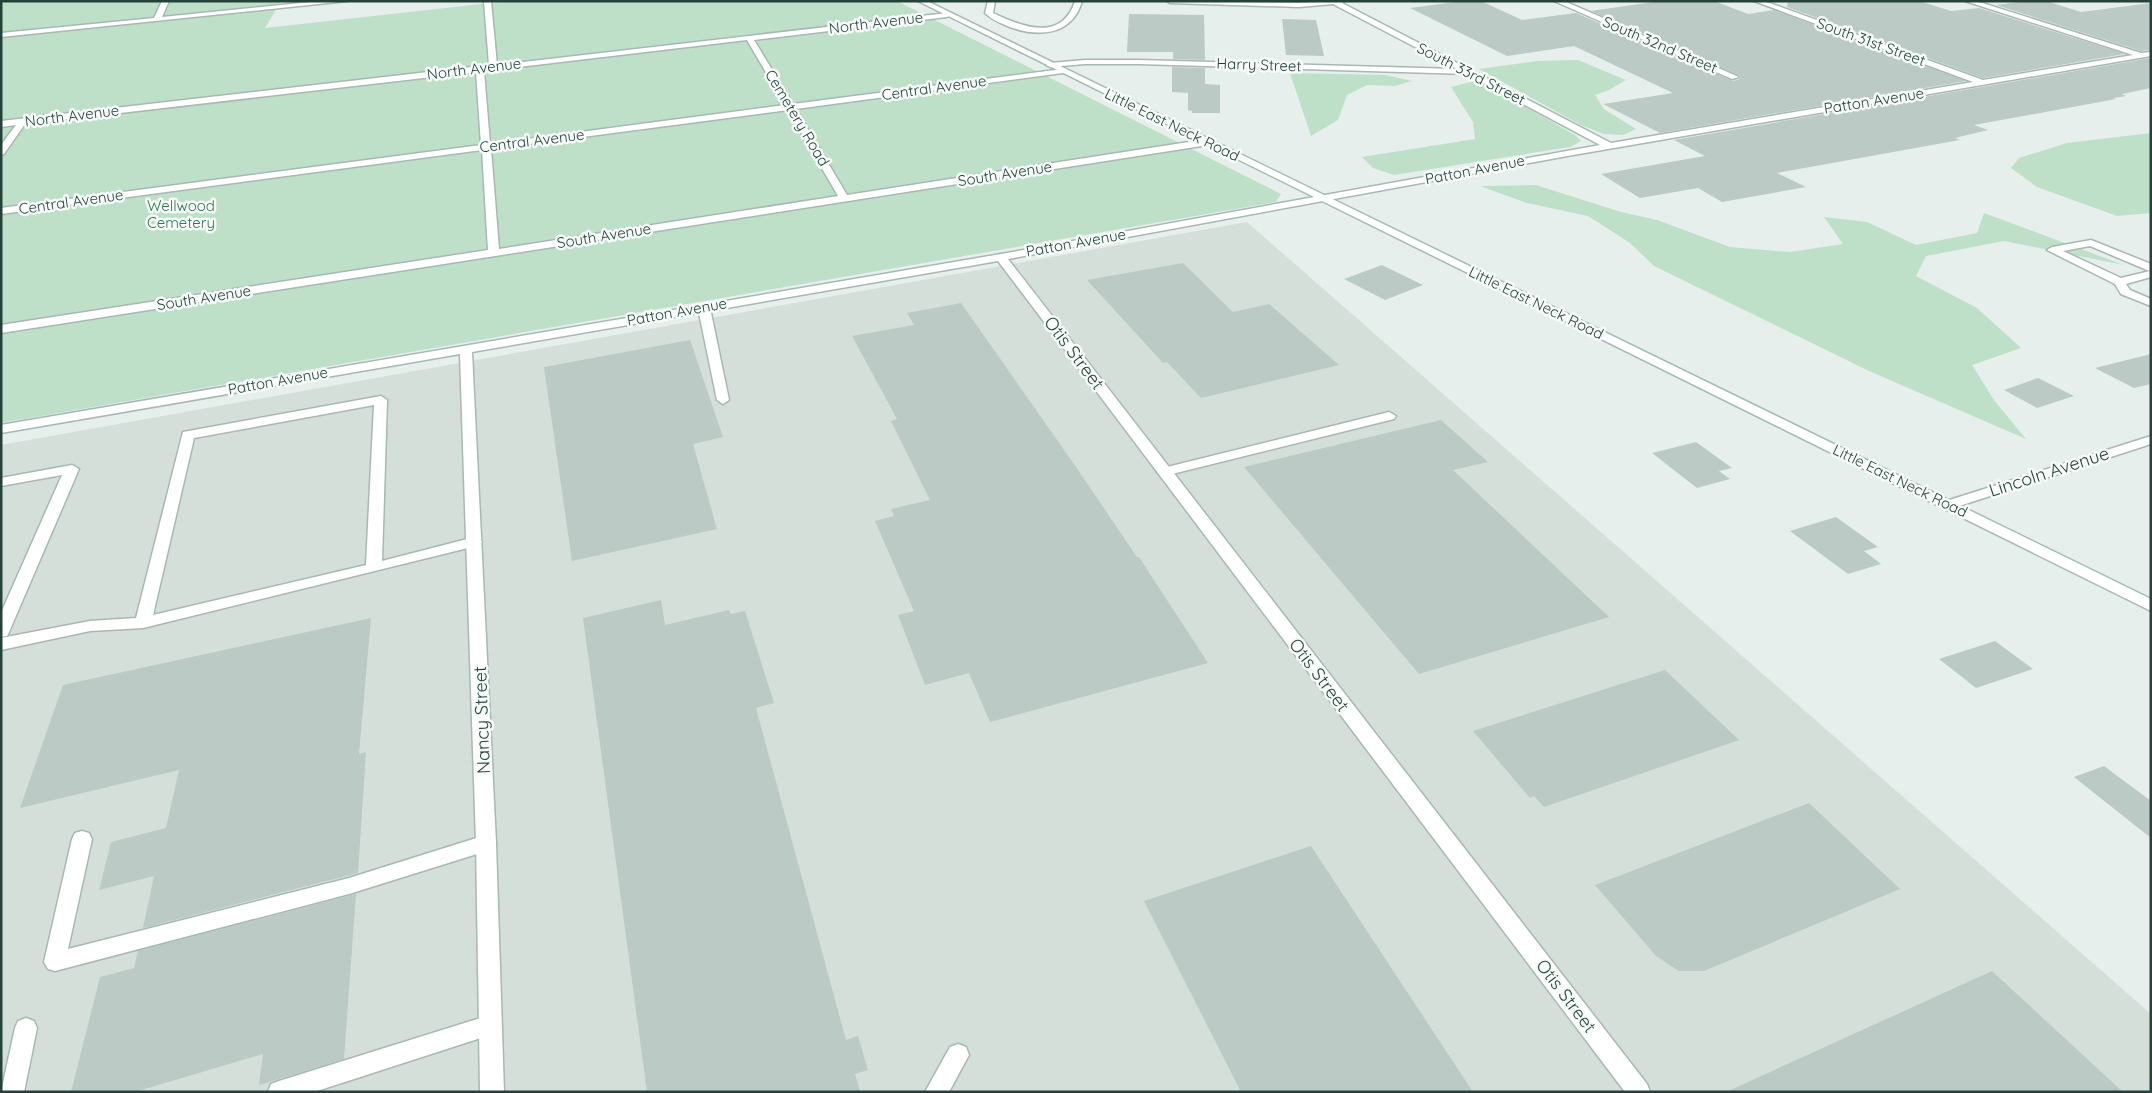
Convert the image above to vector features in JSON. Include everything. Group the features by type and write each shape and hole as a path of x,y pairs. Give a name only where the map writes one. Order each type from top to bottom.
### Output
{"street":[{"path":"157,19 166,1"},
{"path":"1,35 344,1"},
{"path":"487,1 493,67"},
{"name":"Little East Neck Road","path":"921,1 2151,606"},
{"path":"992,1 988,13 992,16 1034,32 1043,31 1074,18 1079,1"},
{"path":"1170,1 1299,5 1337,2"},
{"name":"South 32nd Street","path":"1557,1 1735,77"},
{"name":"South 31st Street","path":"1757,1 1985,83"},
{"path":"1968,1 2146,55"},
{"name":"South 33rd Street","path":"1337,2 1610,146"},
{"name":"North Avenue","path":"1,124 947,15"},
{"name":"Cemetery Road","path":"749,38 845,199"},
{"name":"Patton Avenue","path":"1,429 1001,257 1610,146 2146,55"},
{"name":"Harry Street","path":"1050,65 1078,62 1139,62 1467,72"},
{"path":"480,69 494,253"},
{"name":"Central Avenue","path":"1,211 1063,71"},
{"path":"1,152 22,122"},
{"name":"South Avenue","path":"1,329 1208,142"},
{"path":"2150,302 2126,292 2120,282 2052,250 2091,243 2151,268"},
{"name":"Otis Street","path":"1001,257 1639,1092"},
{"path":"2120,282 2151,274"},
{"path":"704,308 723,400"},
{"name":"Nancy Street","path":"466,348 486,842 492,1092"},
{"path":"143,623 188,435 381,400 374,568"},
{"path":"1164,472 1389,416"},
{"name":"Lincoln Avenue","path":"1948,505 2151,440"},
{"path":"1,482 72,470 1,632"},
{"path":"1,644 90,626 143,623 475,542"},
{"path":"82,840 55,962 349,886 486,842"},
{"path":"279,1092 490,1025"},
{"path":"12,1092 26,1028"},
{"path":"936,1092 958,1056"}],"shaded area":[{"path":"1247,222 2151,1014 2151,1092 1,1092 1,445"}],"green space":[{"name":"Wellwood Cemetery","path":"1,1 281,1 265,28 508,1 897,1 1281,194 1276,202 1,423"},
{"path":"1578,60 1626,80 1609,90 1595,95 1604,109 1636,129 1623,135 1604,134 1581,125 1479,69 1537,61"},
{"path":"1290,73 1385,75 1412,81 1395,86 1367,85 1347,95 1338,120 1311,136"},
{"path":"1478,80 1575,135 1581,141 1570,147 1394,175 1373,168 1362,157 1475,139 1473,122 1451,87"},
{"path":"2151,133 2151,213 2117,216 2037,187 2011,168 2019,158 2067,143"},
{"path":"1536,185 1621,212 1657,220 1730,247 1790,252 1843,244 1824,217 1867,222 1916,245 1977,233 1984,213 2124,265 2004,241 1926,256 1916,276 1977,308 2021,348 1972,365 1994,400 2026,439 1869,371 1654,266 1630,243 1588,216 1527,203 1480,186"}],"building":[{"path":"1463,1 1481,1 1522,20 1576,13 1733,81 1740,79 1741,76 1591,11 1660,1 1714,1 1748,14 1774,10 1966,81 1660,133 1603,104 1673,93 1574,46 1507,56 1410,8"},
{"path":"1788,1 1919,1 1951,11 1979,8 2125,54 1983,78 1787,7"},
{"path":"2027,1 2046,1 2081,12 2151,3 2151,50 2141,51 1996,5"},
{"path":"1129,14 1204,15 1205,60 1173,59 1173,52 1127,52"},
{"path":"1282,19 1316,20 1324,56 1286,55"},
{"path":"2151,58 2151,88 2122,94 2126,96 1974,125 1988,130 1955,138 1960,140 1777,173 1806,187 1722,202 1698,188 1640,198 1601,174 1705,156 1674,140"},
{"path":"1172,67 1205,68 1205,84 1220,85 1220,113 1192,113 1192,111 1188,110 1188,93 1172,92"},
{"path":"1183,263 1233,312 1269,304 1339,365 1201,398 1167,362 1163,363 1087,280"},
{"path":"1382,265 1423,285 1385,300 1344,279"},
{"path":"961,303 1137,557 1139,557 1208,663 990,722 969,673 925,685 898,615 914,611 875,521 894,516 891,509 930,500 891,421 897,419 852,336 914,325 907,313"},
{"path":"690,340 723,437 693,444 717,529 572,561 544,367"},
{"path":"2151,354 2151,384 2134,388 2095,368"},
{"path":"2038,378 2074,396 2037,408 2004,390"},
{"path":"1441,420 1488,462 1453,470 1609,617 1419,674 1244,467"},
{"path":"1696,442 1732,468 1719,471 1730,479 1697,488 1652,453"},
{"path":"1836,517 1878,547 1864,551 1881,564 1848,574 1790,531"},
{"path":"661,600 665,625 729,610 731,614 745,611 774,703 756,708 846,1040 858,1036 868,1070 855,1074 860,1092 647,1092 583,618"},
{"path":"371,618 359,754 366,752 358,873 143,928 154,876 99,890 111,842 166,828 179,770 20,808 63,685"},
{"path":"1995,641 2033,669 1976,688 1939,659"},
{"path":"1665,670 1739,740 1544,807 1534,796 1530,798 1473,731"},
{"path":"2104,766 2151,801 2151,838 2074,777"},
{"path":"1809,803 1900,889 1704,971 1679,971 1656,956 1595,885"},
{"path":"1311,846 1473,1092 1241,1092 1144,901"},
{"path":"356,894 344,1059 259,1085 263,1054 135,1092 71,1092 100,977 134,968 138,951"},
{"path":"1992,971 2123,1092 1726,1092"}]}
